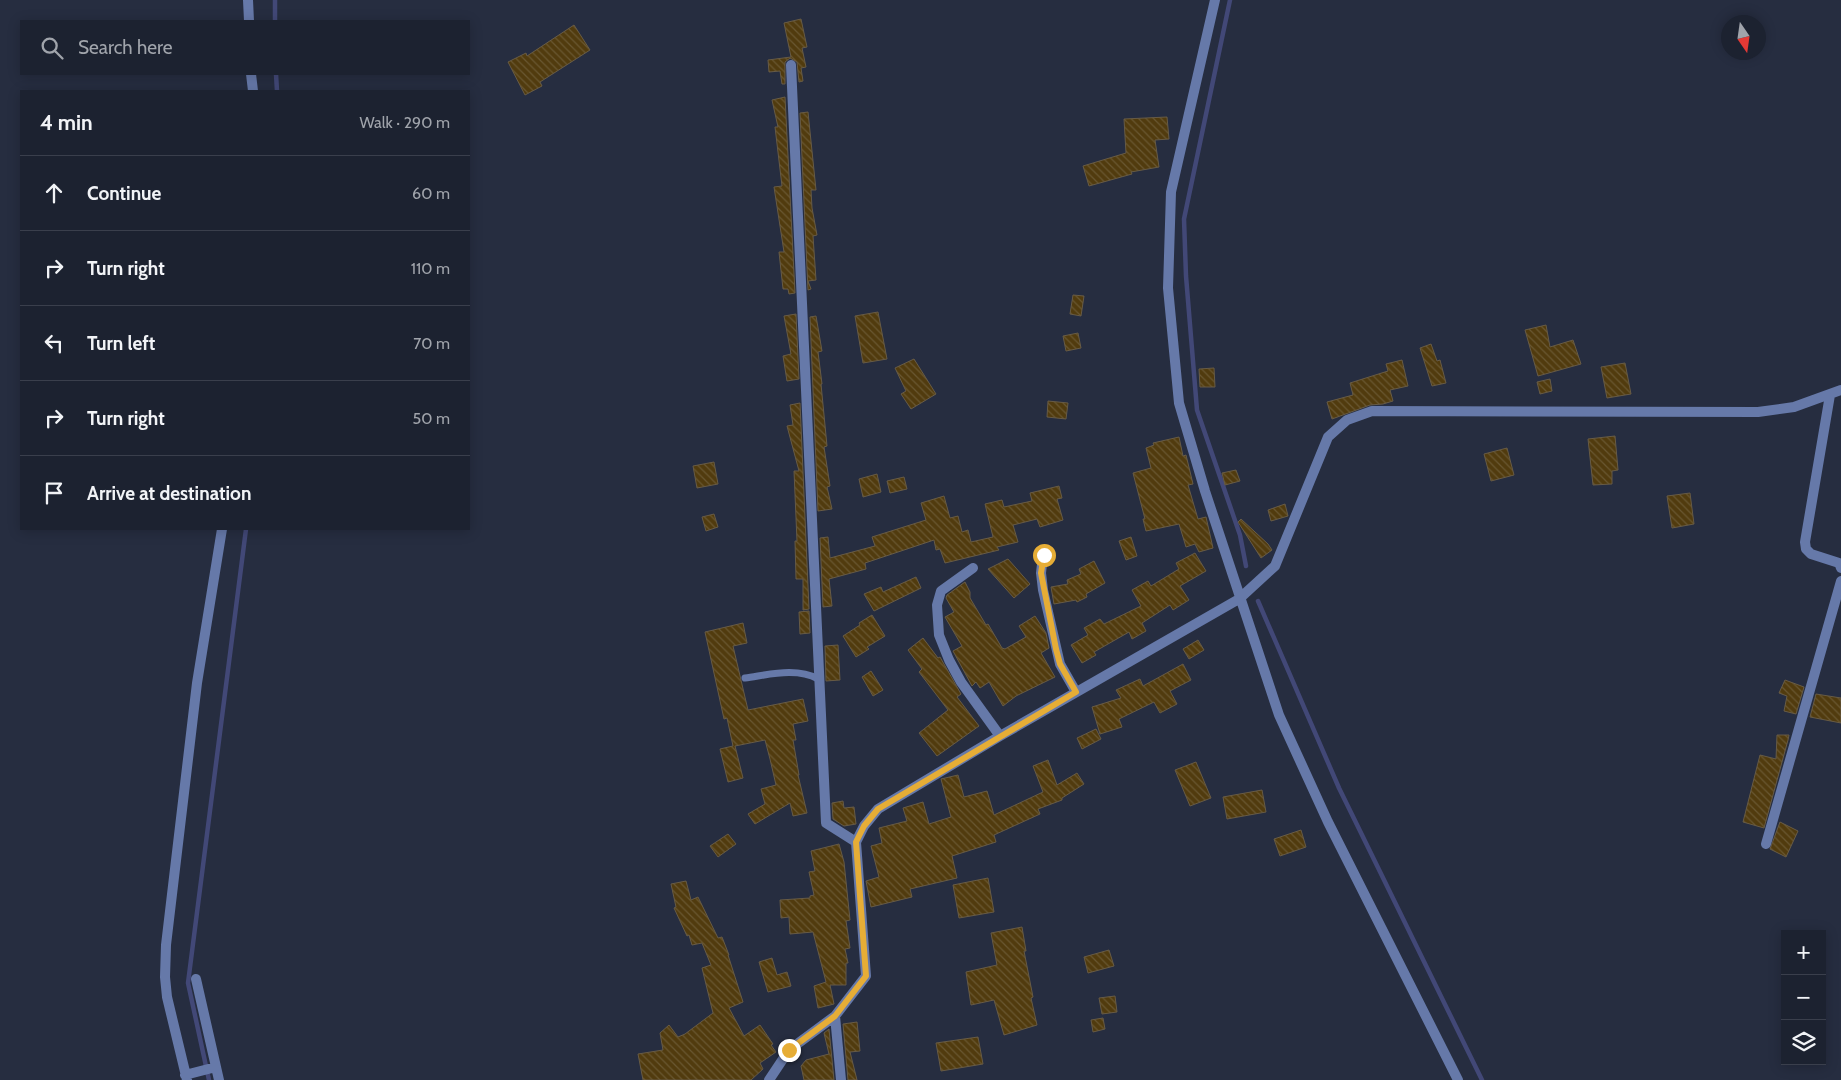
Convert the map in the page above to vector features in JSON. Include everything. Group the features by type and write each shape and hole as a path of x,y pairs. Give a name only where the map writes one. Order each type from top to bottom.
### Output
{"street":[{"path":"248,0 249,20"},
{"path":"1215,0 1171,192 1168,288 1179,404 1239,599 1279,715 1328,822 1458,1080"},
{"path":"791,65 826,823 856,842"},
{"path":"252,75 253,90"},
{"path":"769,1080 789,1050 835,1016 866,976 856,842 864,826 878,809 1000,736 1239,599 1275,566 1328,437 1347,420 1372,411 1758,412 1794,407 1841,390"},
{"path":"1830,395 1805,542 1806,549 1811,554 1839,563 1841,568"},
{"path":"214,1068 188,1076 167,997 165,977 166,945 197,683 222,530"},
{"path":"1044,555 1041,573 1056,649 1060,664 1076,692"},
{"path":"973,568 941,591 937,605 939,635 949,660 961,682 1000,736"},
{"path":"1766,844 1841,581"},
{"path":"196,979 214,1068 220,1080"},
{"path":"835,1016 841,1080"}],"lane":[{"path":"745,678 791,672 809,674 818,679"}],"building":[{"path":"801,19 807,47 802,48 806,67 801,68 803,81 799,82 797,62 790,58 785,62 785,84 782,84 780,71 769,72 768,60 791,57 784,23"},
{"path":"574,25 590,50 540,82 542,86 525,95 508,62 526,53 527,56"},
{"path":"785,97 795,293 789,294 788,289 783,289 779,252 784,252 774,187 782,186 775,127 778,127 772,100"},
{"path":"808,112 816,190 811,190 812,208 817,235 813,236 816,280 808,281 811,289 808,290 800,113"},
{"path":"1167,117 1169,139 1155,140 1159,167 1131,172 1132,174 1089,186 1083,166 1126,153 1124,119"},
{"path":"1073,295 1084,296 1081,316 1070,314"},
{"path":"878,312 887,359 863,363 855,316"},
{"path":"796,314 799,379 787,381 783,356 791,354 784,316"},
{"path":"816,316 822,351 818,352 827,446 824,447 830,486 827,487 832,509 818,511 810,317"},
{"path":"1546,325 1550,347 1573,340 1581,364 1538,376 1525,330"},
{"path":"1078,333 1081,348 1066,351 1063,336"},
{"path":"1431,344 1437,361 1440,360 1446,383 1432,386 1420,348"},
{"path":"914,359 936,394 911,409 901,394 906,391 895,368"},
{"path":"1402,360 1408,386 1390,390 1393,401 1370,405 1332,419 1327,402 1353,395 1350,383 1388,371 1386,364"},
{"path":"1625,363 1631,394 1607,398 1601,367"},
{"path":"1214,368 1215,387 1200,387 1199,369"},
{"path":"1550,379 1552,391 1540,394 1537,382"},
{"path":"1048,401 1068,403 1066,419 1047,417"},
{"path":"800,403 809,609 803,610 803,579 796,579 795,541 797,541 794,471 799,471 787,426 793,425 790,405"},
{"path":"1615,436 1618,470 1612,471 1612,484 1593,485 1588,439"},
{"path":"1179,437 1183,456 1186,455 1193,484 1188,485 1198,519 1206,517 1213,548 1199,552 1195,544 1186,547 1179,524 1146,531 1143,519 1145,519 1133,473 1151,468 1146,448 1154,445 1153,443"},
{"path":"1507,448 1514,475 1491,481 1484,454"},
{"path":"714,462 718,484 697,488 693,466"},
{"path":"1236,470 1240,481 1225,485 1222,473"},
{"path":"877,474 881,492 863,497 859,479"},
{"path":"904,477 907,489 890,493 887,481"},
{"path":"1059,486 1062,498 1057,499 1063,520 1040,527 1037,519 1013,525 1018,542 997,547 999,550 945,563 940,549 936,550 934,540 865,563 866,569 829,579 832,606 823,607 820,538 828,537 830,558 875,546 872,537 926,520 921,503 944,496 950,518 958,516 962,532 968,530 971,542 993,537 985,504 1002,500 1004,507 1032,501 1030,493"},
{"path":"1690,493 1694,524 1672,528 1667,496"},
{"path":"1285,504 1288,516 1271,521 1268,510"},
{"path":"714,514 718,527 706,531 702,517"},
{"path":"1241,519 1272,550 1261,558 1238,522"},
{"path":"1131,537 1137,556 1126,560 1119,541"},
{"path":"1195,553 1206,571 1180,586 1189,600 1173,610 1170,605 1142,623 1146,631 1132,639 1129,632 1094,652 1096,655 1082,663 1071,645 1088,635 1084,628 1100,619 1104,624 1141,606 1132,590 1148,581 1151,586 1179,569 1176,563"},
{"path":"1008,559 1030,584 1014,598 988,569"},
{"path":"1094,561 1105,583 1086,594 1087,597 1077,602 1076,600 1054,604 1051,587 1068,584 1067,580 1081,574 1079,569"},
{"path":"916,577 921,588 874,611 864,594 881,587 883,592"},
{"path":"965,582 970,592 970,598 1002,648 1005,649 1026,637 1019,626 1035,616 1046,633 1049,648 1041,653 1055,677 1016,696 1003,706 989,682 980,688 976,682 972,686 953,651 962,646 945,617 954,612 946,598 947,595"},
{"path":"809,611 810,633 800,634 799,612"},
{"path":"872,615 885,636 867,647 869,649 856,657 843,636"},
{"path":"743,623 747,643 733,646 748,710 803,699 808,721 793,724 796,740 793,740 798,775 807,813 793,816 790,803 755,824 748,814 765,804 761,789 776,785 770,759 765,740 735,746 743,778 728,782 720,749 733,746 727,718 724,719 705,632"},
{"path":"923,638 938,658 940,657 961,694 957,697 979,726 937,756 919,733 948,710 919,672 922,669 908,650"},
{"path":"1198,640 1204,650 1189,659 1183,649"},
{"path":"838,645 840,680 826,681 825,646"},
{"path":"1183,664 1191,680 1170,691 1177,704 1160,713 1154,702 1119,719 1122,727 1100,734 1092,707 1121,698 1116,690 1140,679 1143,686"},
{"path":"871,671 883,690 873,696 862,677"},
{"path":"1785,680 1804,687 1796,714 1784,711 1787,696 1779,693"},
{"path":"1816,694 1841,698 1841,723 1810,717"},
{"path":"1096,729 1101,739 1082,749 1077,738"},
{"path":"1777,735 1789,735 1764,828 1743,822 1760,755 1776,759"},
{"path":"1048,760 1057,785 1077,773 1084,784 1062,798 1062,800 1038,809 1040,814 994,835 996,842 952,856 957,878 910,889 912,897 871,907 866,881 879,877 871,846 882,843 879,828 907,821 903,808 923,802 929,824 951,817 941,779 958,775 964,797 987,791 994,815 1043,792 1033,766"},
{"path":"1196,762 1211,798 1190,806 1175,770"},
{"path":"1262,790 1266,812 1227,819 1223,797"},
{"path":"843,801 844,808 854,807 856,824 844,826 833,819 832,803"},
{"path":"1780,822 1798,831 1786,857 1770,849"},
{"path":"1301,830 1306,847 1280,856 1274,839"},
{"path":"728,834 736,844 718,857 710,846"},
{"path":"839,844 844,862 850,920 846,921 850,948 845,949 848,963 846,963 846,985 830,985 834,1004 818,1008 814,986 826,982 813,932 790,934 789,917 781,918 780,900 810,898 810,896 814,895 809,872 815,871 811,851"},
{"path":"988,878 994,912 959,918 953,885"},
{"path":"686,881 691,900 698,897 718,938 722,937 729,955 743,1002 729,1008 744,1036 760,1025 776,1052 760,1063 763,1069 751,1080 643,1080 638,1054 663,1050 660,1033 669,1025 678,1037 713,1013 702,968 711,965 702,943 692,945 689,935 687,936 674,908 676,907 671,884"},
{"path":"1022,927 1026,951 1024,951 1033,997 1031,998 1037,1025 1004,1035 994,1000 971,1005 966,972 997,965 991,933"},
{"path":"1109,950 1114,966 1088,973 1084,957"},
{"path":"772,958 777,975 787,972 791,986 768,992 759,962"},
{"path":"1115,996 1117,1012 1102,1014 1099,998"},
{"path":"1103,1018 1105,1029 1093,1032 1091,1020"},
{"path":"857,1022 860,1051 850,1052 857,1080 848,1080 843,1024"},
{"path":"829,1029 834,1080 804,1080 801,1066 806,1060 829,1054 824,1033"},
{"path":"978,1037 983,1064 941,1071 936,1043"}],"waterway":[{"path":"275,0 275,20"},
{"path":"1230,0 1184,219 1186,276 1197,410 1240,535 1246,566"},
{"path":"276,75 277,90"},
{"path":"209,1080 188,983 246,530"},
{"path":"1258,601 1339,788 1482,1080"}],"route":[{"path":"789,1050 835,1016 866,976 856,842 864,826 878,809 1076,692 1060,664 1056,649 1043,590 1041,573 1044,555"}]}
